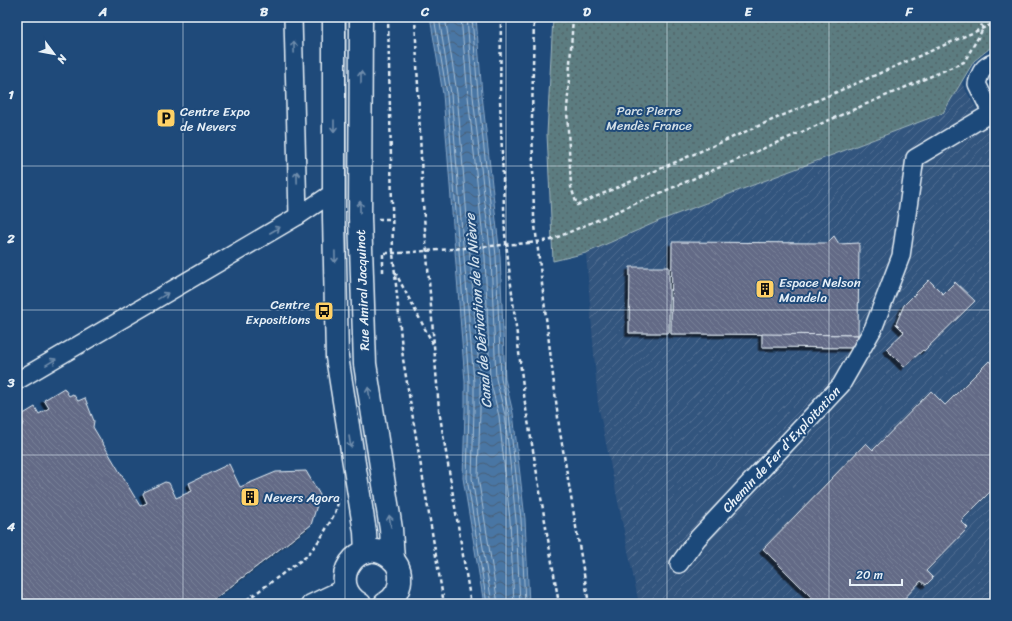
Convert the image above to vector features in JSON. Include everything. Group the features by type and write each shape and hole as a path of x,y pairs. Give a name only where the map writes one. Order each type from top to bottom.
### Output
{"main road":[{"name":"Rue Amiral Jacquinot","path":"334,17 334,192 337,357 365,532 366,552"},
{"name":"Rue Amiral Jacquinot","path":"361,17 360,218 364,364 391,529 393,560 398,567 400,574 398,590 392,602"},
{"path":"360,604 349,595 344,578 346,569 351,562 357,555 373,551 388,555 393,560"}],"street":[{"path":"293,17 298,216"},
{"path":"993,116 977,84 980,72 990,63 995,62"},
{"name":"Chemin de Fer d'Exploitation","path":"679,564 697,539 841,385 873,329 901,256 915,158 993,116"},
{"path":"17,381 298,216 334,192"},
{"path":"310,604 346,587"}],"path":[{"path":"388,17 394,270 403,359 444,604"},
{"path":"415,17 423,203 439,410 471,604"},
{"path":"502,17 500,99 505,234 525,403 559,604"},
{"path":"534,17 532,118 536,242 559,426 589,604"},
{"path":"573,17 567,110 571,187 577,206 995,24"},
{"path":"978,17 983,29"},
{"path":"393,253 530,243 551,240 964,62 983,29"},
{"path":"394,270 434,345"},
{"path":"241,604 307,556 321,538 335,513 340,493"}],"shaded area":[{"path":"961,82 995,141 995,604 639,604 598,404 586,253 661,220 943,113"}],"green space":[{"name":"Parc Pierre Mendès France","path":"553,17 995,17 995,44 974,61 943,113 661,220 586,253 553,261 547,134"}],"water":[{"name":"Canal de Dérivation de la Nièvre","path":"430,17 476,17 482,95 500,256 505,379 513,413 525,519 529,604 484,604 463,478 465,382 443,94"}],"building":[{"name":"Espace Nelson Mandela","path":"834,236 839,244 859,243 858,335 671,334 672,242 827,243"},
{"path":"630,267 669,267 669,333 629,333"},
{"path":"929,280 943,294 955,282 975,301 924,351 923,350 904,367 886,349 904,332 896,324 904,305"},
{"path":"762,334 858,335 858,348 762,347"},
{"path":"989,361 995,367 995,487 961,521 968,528 926,571 933,578 926,585 921,581 899,604 810,604 814,600 763,549 866,443 873,450 931,391 945,405"},
{"name":"Nevers Agora","path":"64,388 69,396 73,394 78,401 85,398 94,421 93,427 140,506 147,503 143,494 144,492 165,482 169,483 176,498 192,491 189,483 229,464 240,487 276,472 306,471 320,495 311,525 208,604 17,604 17,428 24,424 20,416 35,407 39,414 49,408 44,400"},
{"path":"995,593 995,604 984,604"}],"place":[{"name":"Centre Expo de Nevers","path":"166,118"},
{"name":"Espace Nelson Mandela","path":"765,289"},
{"name":"Centre Expositions","path":"324,311"},
{"name":"Nevers Agora","path":"250,497"}]}
